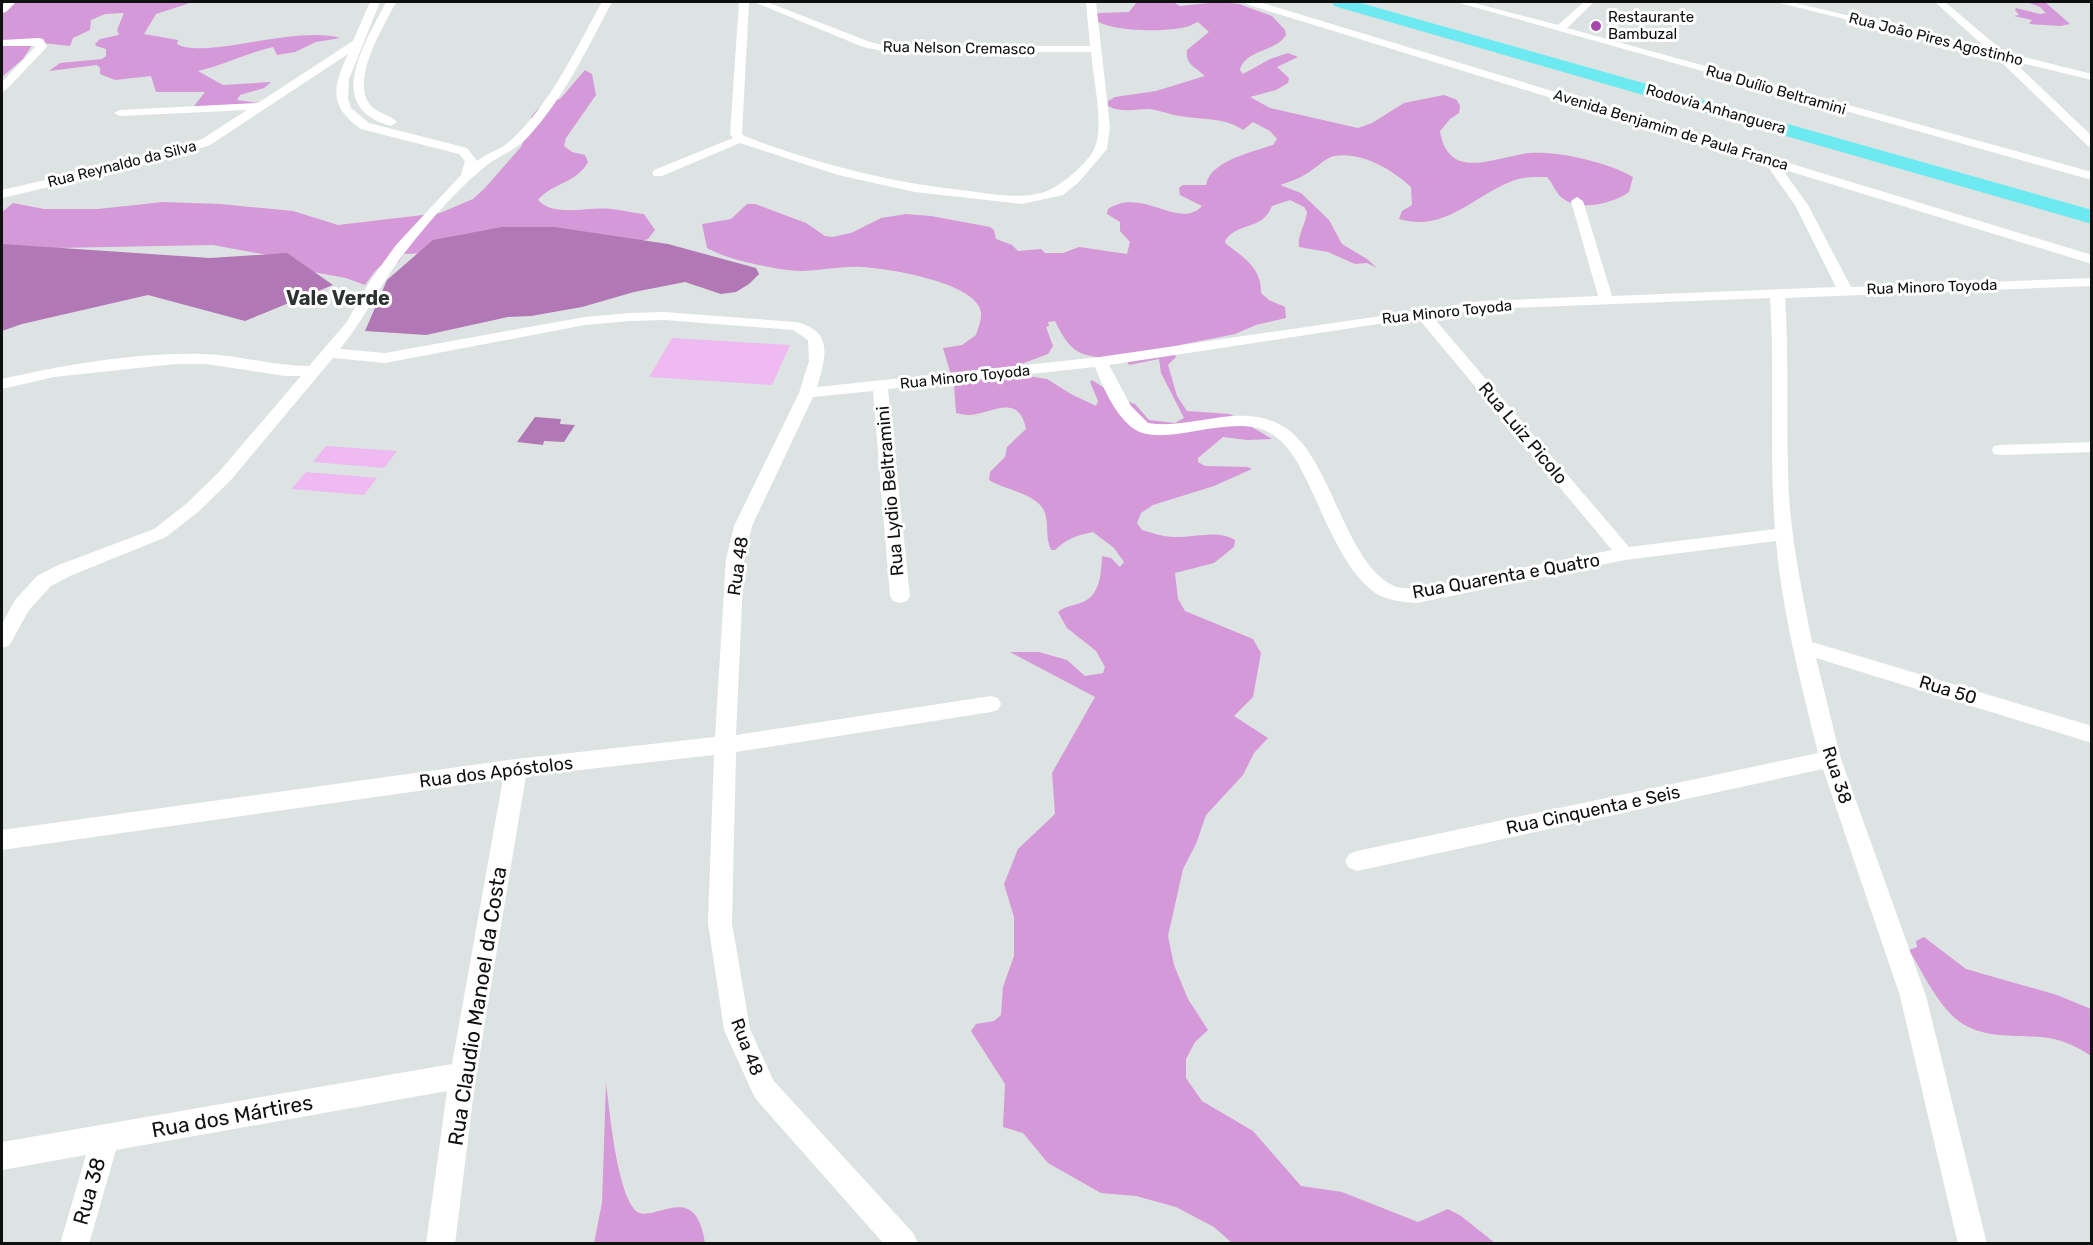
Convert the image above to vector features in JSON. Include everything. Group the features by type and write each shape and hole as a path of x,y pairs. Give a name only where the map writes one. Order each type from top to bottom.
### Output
{"highway":[{"name":"Rodovia Anhanguera","path":"1340,2 2091,217"},
{"name":"Rodovia Anhanguera","path":"1371,2 2091,209"}],"street":[{"path":"2,10 11,2"},
{"path":"375,2 343,76 341,92 348,113 365,126 463,151 471,162 467,176"},
{"path":"391,2 357,82 358,93 363,104 369,113 383,120 472,145 480,151 484,161"},
{"path":"2,641 8,618 44,580 160,533 192,508 224,477 352,325 377,281 401,248 467,176 484,161 511,147 525,133 568,75 607,2"},
{"path":"744,2 736,134 740,139 826,169 860,177 1022,200 1058,192 1074,180 1101,148 1104,127 1091,2"},
{"name":"Rua Nelson Cremasco","path":"759,2 853,39 887,49 1095,49"},
{"name":"Avenida Benjamim de Paula Franca","path":"1250,2 2091,260"},
{"name":"Rua Duílio Beltramini","path":"1461,2 2091,176"},
{"path":"1560,29 1589,2"},
{"name":"Rua João Pires Agostinho","path":"1781,2 2091,77"},
{"path":"1940,2 1999,54 2091,143"},
{"path":"2,44 39,41 42,46 2,88"},
{"name":"Rua Reynaldo da Silva","path":"2,194 187,150 221,134 259,106 357,43"},
{"path":"120,113 259,106"},
{"path":"658,173 740,139"},
{"path":"1769,160 1801,205 1845,290"},
{"path":"1577,201 1606,300"},
{"name":"Rua Minoro Toyoda","path":"807,393 1100,363 1483,305 2091,282"},
{"name":"Rua 38","path":"1777,293 1780,334 1779,475 1787,565 1803,647 1830,759 1912,996 1972,1244"},
{"name":"Rua Luiz Picolo","path":"1422,313 1625,554"},
{"name":"Rua 48","path":"329,352 385,358 585,321 664,316 796,326 808,331 816,339 818,361 807,393 743,526 738,545 734,574 725,745 720,923 726,981 737,1030 764,1089 904,1244"},
{"path":"2,384 54,372 176,359 206,359 285,370 313,371"},
{"name":"Rua Quarenta e Quatro","path":"1100,363 1129,416 1141,427 1157,430 1251,422 1271,426 1285,435 1305,464 1361,566 1387,591 1417,596 1625,554 1784,534"},
{"name":"Rua Lydio Beltramini","path":"880,386 900,596"},
{"path":"2000,450 2091,447"},
{"name":"Rua 50","path":"1803,647 2091,735"},
{"name":"Rua dos Apóstolos","path":"2,840 516,768 725,745 991,704"},
{"name":"Rua Cinquenta e Seis","path":"1357,861 1830,759"},
{"name":"Rua Claudio Manoel da Costa","path":"440,1244 463,1075 516,768"},
{"name":"Rua dos Mártires","path":"2,1156 463,1075"},
{"name":"Rua 38","path":"74,1244 105,1139"}],"shaded area":[{"path":"2,2 193,2 156,14 144,34 178,40 177,44 190,48 228,46 300,36 321,35 340,38 316,42 295,52 277,55 273,47 198,71 223,85 271,82 264,88 240,95 237,100 258,103 235,109 191,110 205,92 156,92 151,76 115,80 100,74 100,68 97,65 49,71 60,63 102,59 106,56 106,49 95,44 100,39 119,35 117,30 124,13 105,14 91,20 90,30 73,38 70,46 34,42 23,59 2,77"},
{"path":"1137,2 1173,2 1180,6 1219,2 1239,4 1272,16 1285,30 1286,35 1275,45 1248,58 1240,70 1243,74 1270,59 1288,53 1298,57 1277,67 1289,78 1288,83 1276,90 1250,97 1270,108 1358,128 1372,123 1404,103 1444,95 1457,100 1460,106 1459,113 1450,119 1440,131 1447,151 1454,158 1464,162 1478,163 1529,153 1554,154 1597,162 1633,177 1629,192 1614,200 1595,205 1568,202 1557,193 1547,177 1523,178 1500,186 1446,217 1416,222 1399,219 1402,211 1412,205 1411,187 1386,168 1355,156 1334,156 1303,176 1280,185 1301,193 1329,220 1342,244 1377,268 1367,263 1355,264 1328,252 1299,247 1299,238 1307,212 1304,207 1290,200 1272,206 1262,220 1230,235 1225,241 1226,244 1251,264 1261,285 1261,293 1269,300 1285,307 1286,318 1256,325 1235,334 1180,345 1173,350 1176,357 1168,365 1177,396 1187,411 1230,414 1272,439 1247,440 1223,437 1198,458 1198,462 1205,466 1252,469 1214,486 1153,505 1141,513 1137,523 1142,530 1166,536 1213,534 1235,540 1234,547 1214,563 1175,573 1178,599 1185,611 1253,639 1261,653 1253,697 1234,716 1268,738 1254,753 1243,775 1206,815 1196,844 1183,869 1168,936 1174,965 1188,999 1208,1030 1195,1042 1186,1059 1186,1078 1202,1101 1253,1131 1301,1186 1342,1192 1418,1222 1448,1209 1461,1216 1495,1243 1232,1243 1214,1227 1176,1207 1136,1196 1101,1193 1048,1163 1023,1133 1003,1127 1005,1084 971,1031 976,1024 994,1021 1001,1015 1003,987 1014,956 1014,917 1004,884 1018,849 1055,814 1052,773 1095,697 1010,652 1039,652 1067,660 1085,676 1103,673 1105,667 1096,651 1067,628 1058,612 1085,601 1094,592 1099,581 1102,556 1111,558 1120,567 1124,562 1114,548 1093,532 1072,538 1055,550 1051,550 1042,507 1029,497 989,480 990,472 1005,457 1007,447 1026,429 1017,411 1011,408 970,415 956,413 954,385 943,348 962,345 976,335 981,315 975,301 964,292 928,279 890,270 853,267 808,271 791,270 739,260 707,248 702,224 731,219 747,204 755,204 806,223 825,236 832,237 851,233 881,218 906,214 931,216 990,227 994,230 996,239 1012,245 1018,251 1041,249 1045,253 1063,253 1079,247 1127,254 1130,242 1120,231 1120,222 1107,214 1108,209 1121,203 1134,202 1171,212 1183,214 1193,212 1202,206 1180,195 1179,188 1183,185 1206,185 1215,170 1224,164 1244,154 1273,145 1277,139 1270,131 1253,122 1243,130 1221,121 1157,110 1123,110 1108,106 1108,101 1115,97 1156,91 1205,76 1192,65 1187,55 1187,50 1209,32 1198,22 1177,29 1140,30 1105,25 1097,21 1095,16 1098,13 1129,12","holes":["1055,321 1075,349 1090,356 1125,358 1129,365 1159,359 1161,373 1184,418 1175,423 1149,420 1135,404 1121,399 1092,380 1090,382 1098,401 1096,406 1047,379 1008,373 1005,370 1048,354 1053,346 1046,327 1049,326 1048,322"]},
{"path":"2027,2 2045,2 2070,24 2060,26 2029,24 2032,20 2014,16 2019,15 2016,8 2040,14 2046,13 2040,7"},
{"path":"585,70 592,74 596,95 566,138 564,146 572,152 585,155 588,162 578,174 550,190 538,200 553,209 602,208 644,214 655,230 648,239 632,244 404,254 398,263 396,261 382,265 365,285 346,278 307,271 278,257 213,245 2,249 2,212 13,203 44,209 98,209 163,202 220,204 293,211 338,225 440,213 473,199 484,189 521,147 531,124 531,117 536,111 543,104 560,99"},
{"path":"502,227 554,227 668,244 756,268 759,274 736,292 721,294 685,282 634,292 582,307 531,316 508,317 426,335 365,331 387,280 433,240"},
{"path":"2,244 210,258 287,253 333,285 245,321 148,295 22,324 2,331"},
{"path":"672,338 790,345 772,385 649,377"},
{"path":"535,417 561,419 560,424 575,425 564,442 544,441 543,445 517,442"},
{"path":"326,446 397,451 384,468 313,462"},
{"path":"306,472 377,478 364,495 291,489"},
{"path":"1924,937 1966,969 2057,995 2091,1009 2091,1056 2055,1039 2005,1036 1983,1032 1963,1024 1939,1000 1909,950 1917,947 1916,941"},
{"path":"606,1083 618,1167 634,1209 641,1213 672,1208 682,1208 692,1212 700,1223 705,1243 594,1243 602,1203"}],"place":[{"name":"Restaurante Bambuzal","path":"1596,26"}],"district":[{"name":"Vale Verde","path":"338,298"}]}
